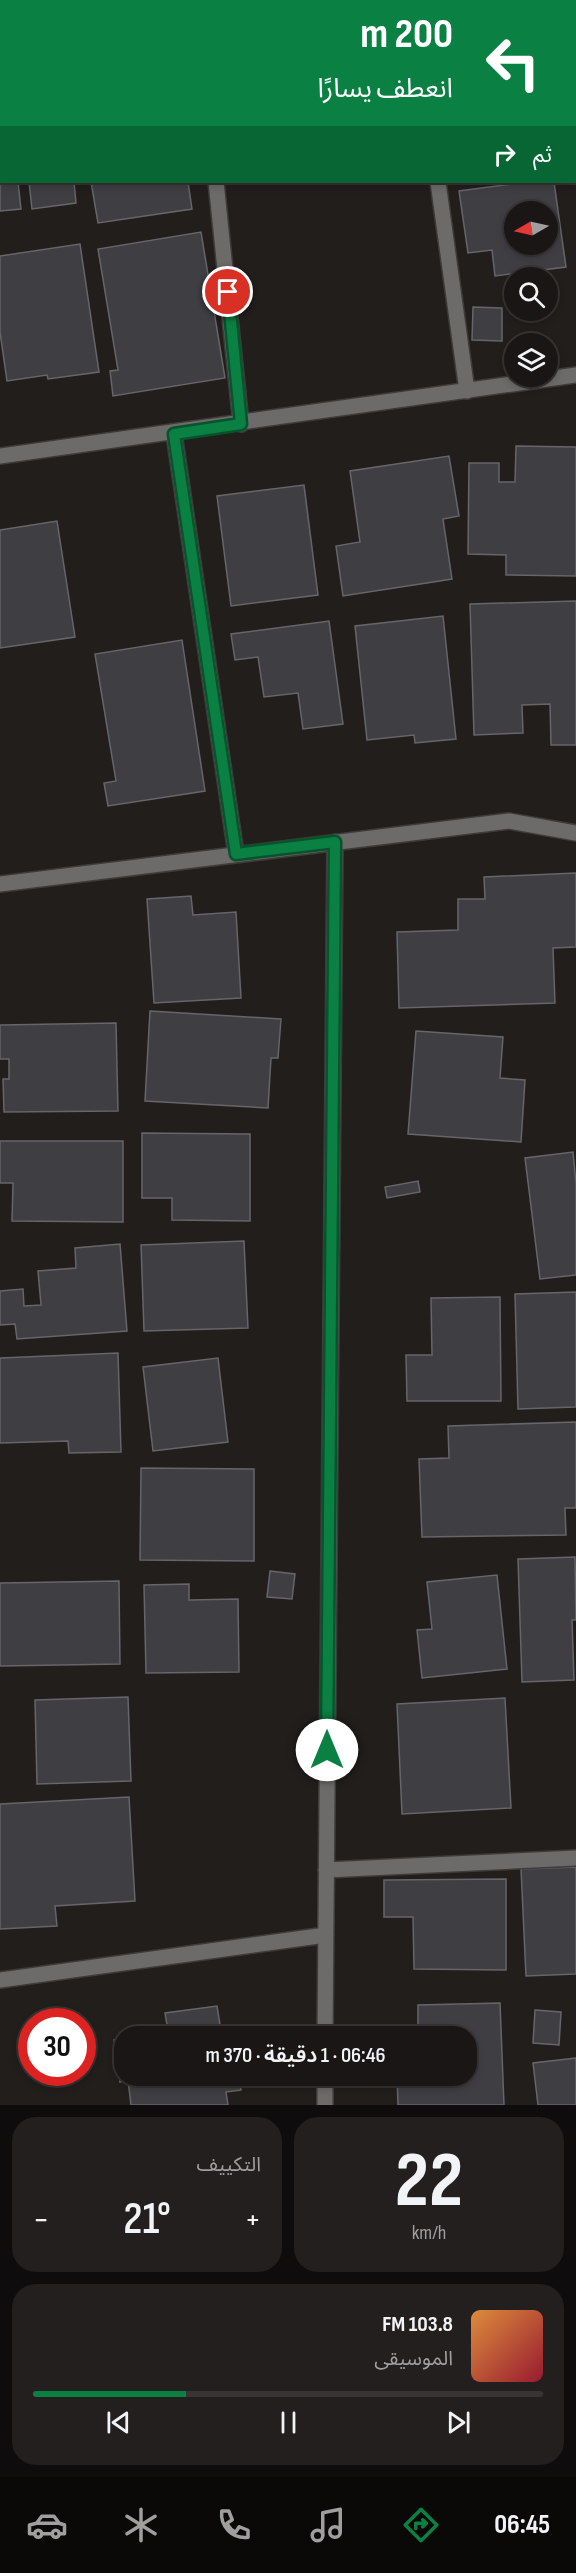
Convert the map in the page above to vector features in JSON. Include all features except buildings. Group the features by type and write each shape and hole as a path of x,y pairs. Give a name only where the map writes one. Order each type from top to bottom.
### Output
{"street":[{"path":"216,183 241,424"},
{"path":"438,183 467,391"},
{"path":"0,456 174,434 576,375"},
{"path":"174,434 236,854"},
{"path":"0,884 508,821 576,833"},
{"path":"325,2026 335,842"},
{"path":"326,1870 576,1858"},
{"path":"0,1980 326,1935"},
{"path":"324,2105 325,2086"}],"route":[{"path":"228,292 241,424 174,434 236,854 335,842 327,1750"}]}
